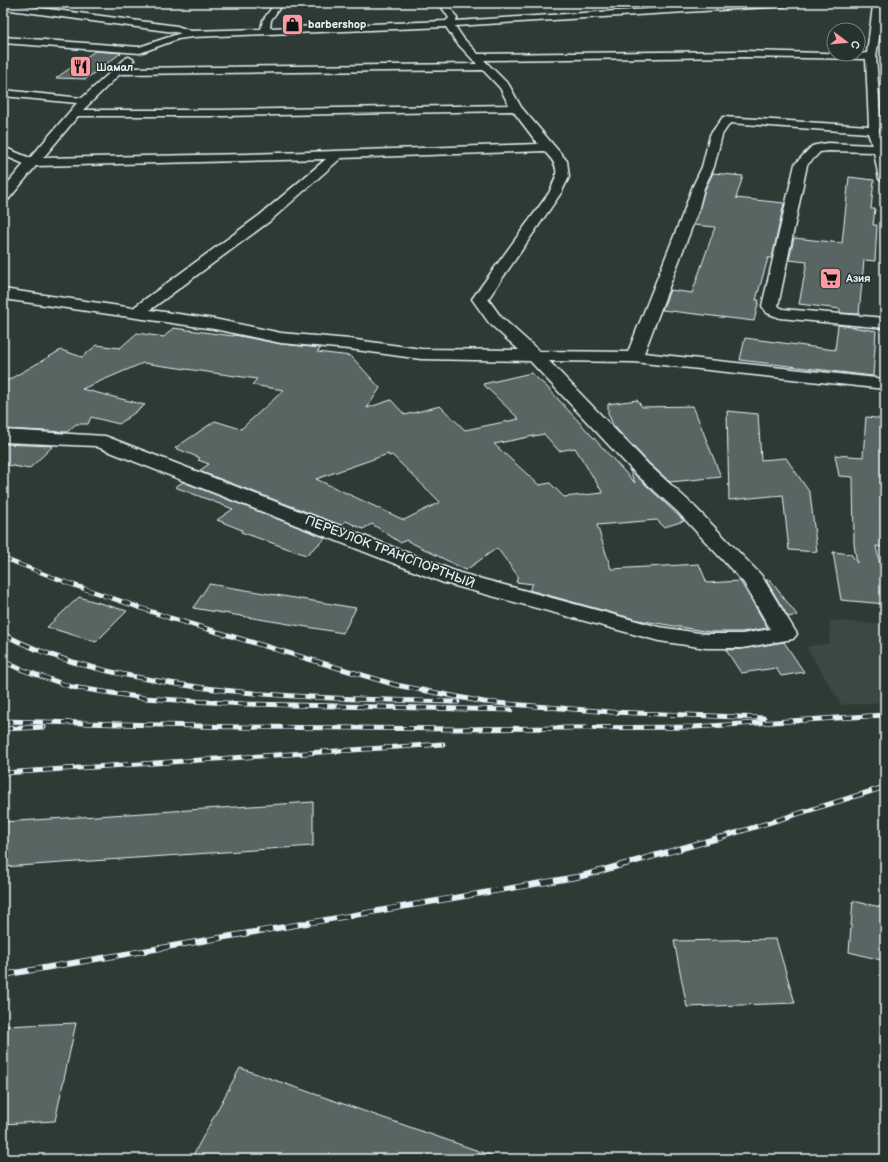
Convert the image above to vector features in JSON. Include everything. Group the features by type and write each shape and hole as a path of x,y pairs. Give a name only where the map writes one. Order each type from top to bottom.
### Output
{"street":[{"path":"264,31 267,20 279,3"},
{"path":"443,3 454,18 449,24"},
{"path":"3,40 140,50 176,37 192,34 449,24 785,3"},
{"path":"879,4 871,56 874,72 873,110 875,126 873,130 879,149 885,179"},
{"path":"3,6 178,29 192,34"},
{"path":"51,13 65,6"},
{"path":"449,24 459,40 505,87 516,108 547,147 561,161 563,177 555,193 480,299 495,320 533,354"},
{"path":"619,43 638,66"},
{"path":"79,58 96,47"},
{"path":"3,197 30,162 85,101 140,50"},
{"path":"118,71 425,69 482,62 629,54 824,54 871,56"},
{"path":"874,72 885,72"},
{"path":"3,93 85,101"},
{"path":"74,113 223,113 516,108"},
{"path":"873,110 885,111"},
{"path":"634,357 691,211 698,188 708,167 716,135 727,118 873,130"},
{"path":"3,151 30,162 242,159 547,147"},
{"path":"879,149 828,147 816,149 801,164 770,306 773,310 780,313 885,323"},
{"path":"137,312 271,214 309,183 337,155"},
{"path":"3,294 214,324 281,338 349,344 421,354 474,356 533,354 634,357 885,384"},
{"name":"ПЕРЕУЛОК ТРАНСПОРТНЫЙ","path":"3,436 98,440 452,578 659,634 706,641 742,641 785,634 753,580 685,508 642,469 533,354"}],"shaded area":[{"path":"830,620 885,625 885,702 842,705 806,647 829,643"}],"building":[{"path":"95,51 121,53 86,79 56,78"},
{"path":"713,173 743,176 736,198 784,203 772,258 768,258 756,300 759,300 754,321 662,310 670,290 692,293 715,227 694,225 705,189"},
{"path":"849,177 874,180 871,209 875,209 873,225 877,225 875,261 864,260 859,314 840,313 840,309 799,304 807,262 789,260 794,238 842,243"},
{"path":"838,325 876,331 873,376 740,360 745,338 835,350"},
{"path":"173,328 234,335 281,344 321,348 317,352 351,356 380,388 367,408 391,400 405,415 440,406 465,430 519,419 483,384 531,373 547,387 635,483 629,469 684,521 664,527 657,520 597,525 611,569 699,564 707,583 740,581 768,628 742,632 710,632 638,620 529,590 533,584 516,582 518,576 497,548 466,570 406,540 401,543 372,524 363,529 346,521 341,525 199,471 209,464 198,460 200,458 175,448 215,421 241,429 284,390 252,385 257,379 143,363 82,389 145,405 119,424 91,417 88,424 76,424 67,432 3,429 3,383 61,350 82,357 97,345 120,348 137,333 164,337","holes":["544,434 559,451 575,448 603,493 564,497 550,483 539,485 494,444","388,454 389,456 392,455 440,502 404,520 316,479"]},
{"path":"637,400 642,407 693,406 721,477 670,482 650,464 613,425 608,413 608,404"},
{"path":"727,411 758,414 761,460 786,458 810,493 817,552 789,550 783,495 729,500"},
{"path":"866,417 885,419 885,455 883,455 884,505 881,504 882,547 876,546 885,589 885,604 841,600 833,552 851,554 857,563 854,544 853,477 839,476 835,455 863,457"},
{"path":"3,444 53,446 29,469 3,464"},
{"path":"183,482 326,538 306,555 241,532 242,530 217,520 233,509 175,487"},
{"path":"766,580 770,580 797,615 788,617"},
{"path":"209,584 356,608 343,633 193,608"},
{"path":"79,597 127,611 96,642 47,627"},
{"path":"784,642 804,672 781,676 776,668 741,673 726,650 742,649"},
{"path":"313,802 313,846 3,867 3,822"},
{"path":"853,901 885,908 885,961 849,952"},
{"path":"776,939 795,1003 687,1007 674,941"},
{"path":"76,1023 55,1121 3,1124 3,1026"},
{"path":"240,1068 493,1156 493,1159 191,1159"}],"railway":[{"path":"3,558 68,583"},
{"path":"65,582 170,618 396,685 484,702 611,712 764,718"},
{"path":"3,634 38,650 74,662 147,679 185,685 263,694 458,702"},
{"path":"3,661 20,669 72,687 144,698 244,704 511,710"},
{"path":"3,721 239,727 455,729 694,727 885,715"},
{"path":"3,729 44,727"},
{"path":"3,773 443,744"},
{"path":"719,838 885,787"},
{"path":"3,975 582,876 722,837"}],"place":[{"name":"barbershop","path":"292,24"},
{"name":"Шамал","path":"80,67"},
{"name":"Азия","path":"830,278"}]}
